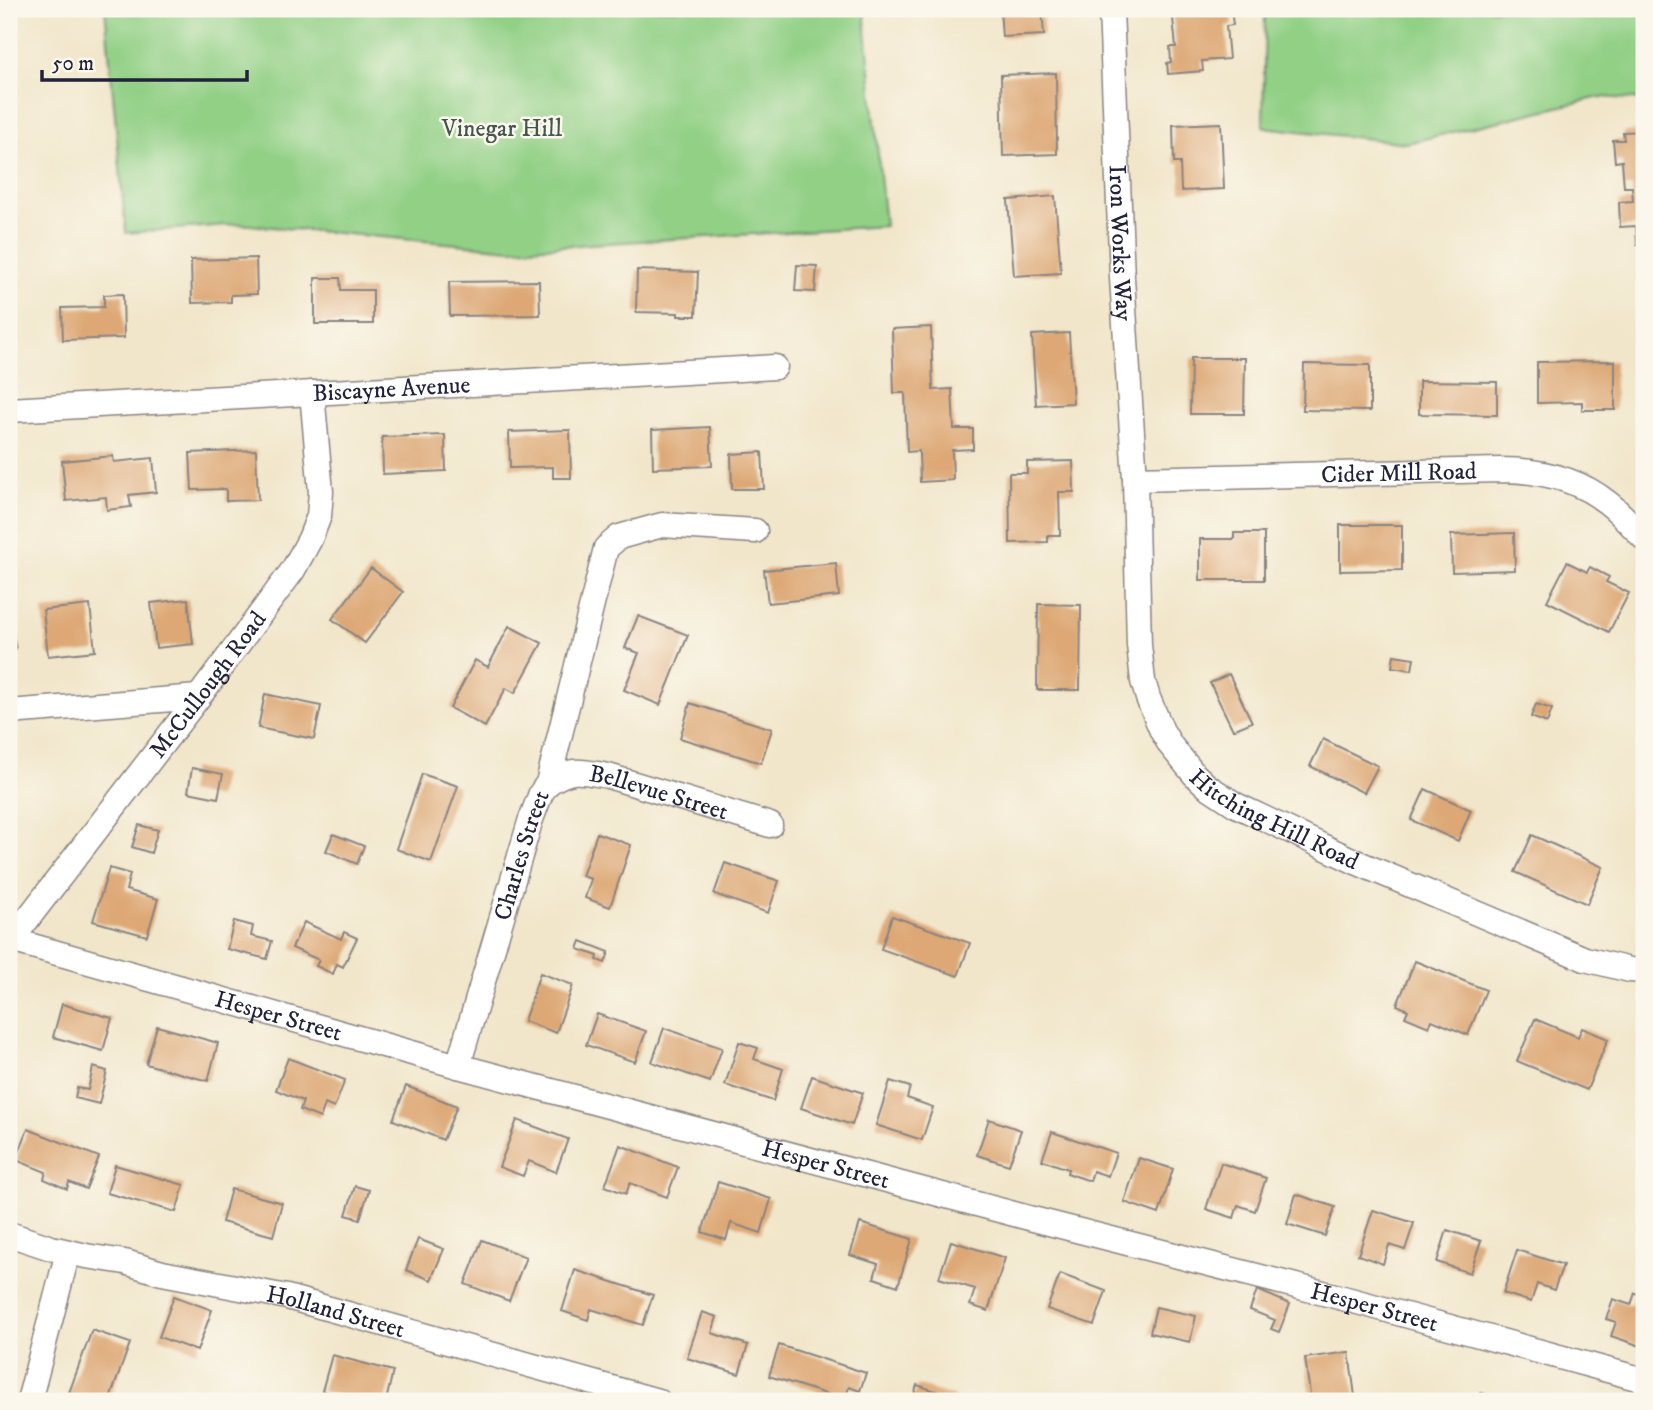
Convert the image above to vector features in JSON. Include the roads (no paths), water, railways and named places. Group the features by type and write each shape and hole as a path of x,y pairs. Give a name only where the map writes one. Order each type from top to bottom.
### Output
{"street":[{"name":"Iron Works Way","path":"1111,9 1122,278 1135,479"},
{"name":"Biscayne Avenue","path":"9,410 775,367"},
{"name":"McCullough Road","path":"10,941 198,697 293,570 310,540 319,516 321,492 312,393"},
{"name":"Cider Mill Road","path":"1135,479 1532,471 1564,479 1593,493 1644,537"},
{"name":"Hitching Hill Road","path":"1135,479 1139,645 1143,681 1162,731 1176,754 1194,774 1236,805 1356,862 1585,959 1644,971"},
{"name":"Charles Street","path":"458,1066 530,822 541,793 548,783 606,548 619,537 662,525 755,531"},
{"path":"9,712 198,697"},
{"name":"Bellevue Street","path":"548,783 565,772 596,774 770,825"},
{"name":"Hesper Street","path":"10,941 458,1066 1343,1298 1644,1381"},
{"name":"Holland Street","path":"9,1234 68,1252 287,1297 658,1401"},
{"path":"29,1401 68,1252"}],"park label":[{"name":"Vinegar Hill","path":"502,128"}]}
